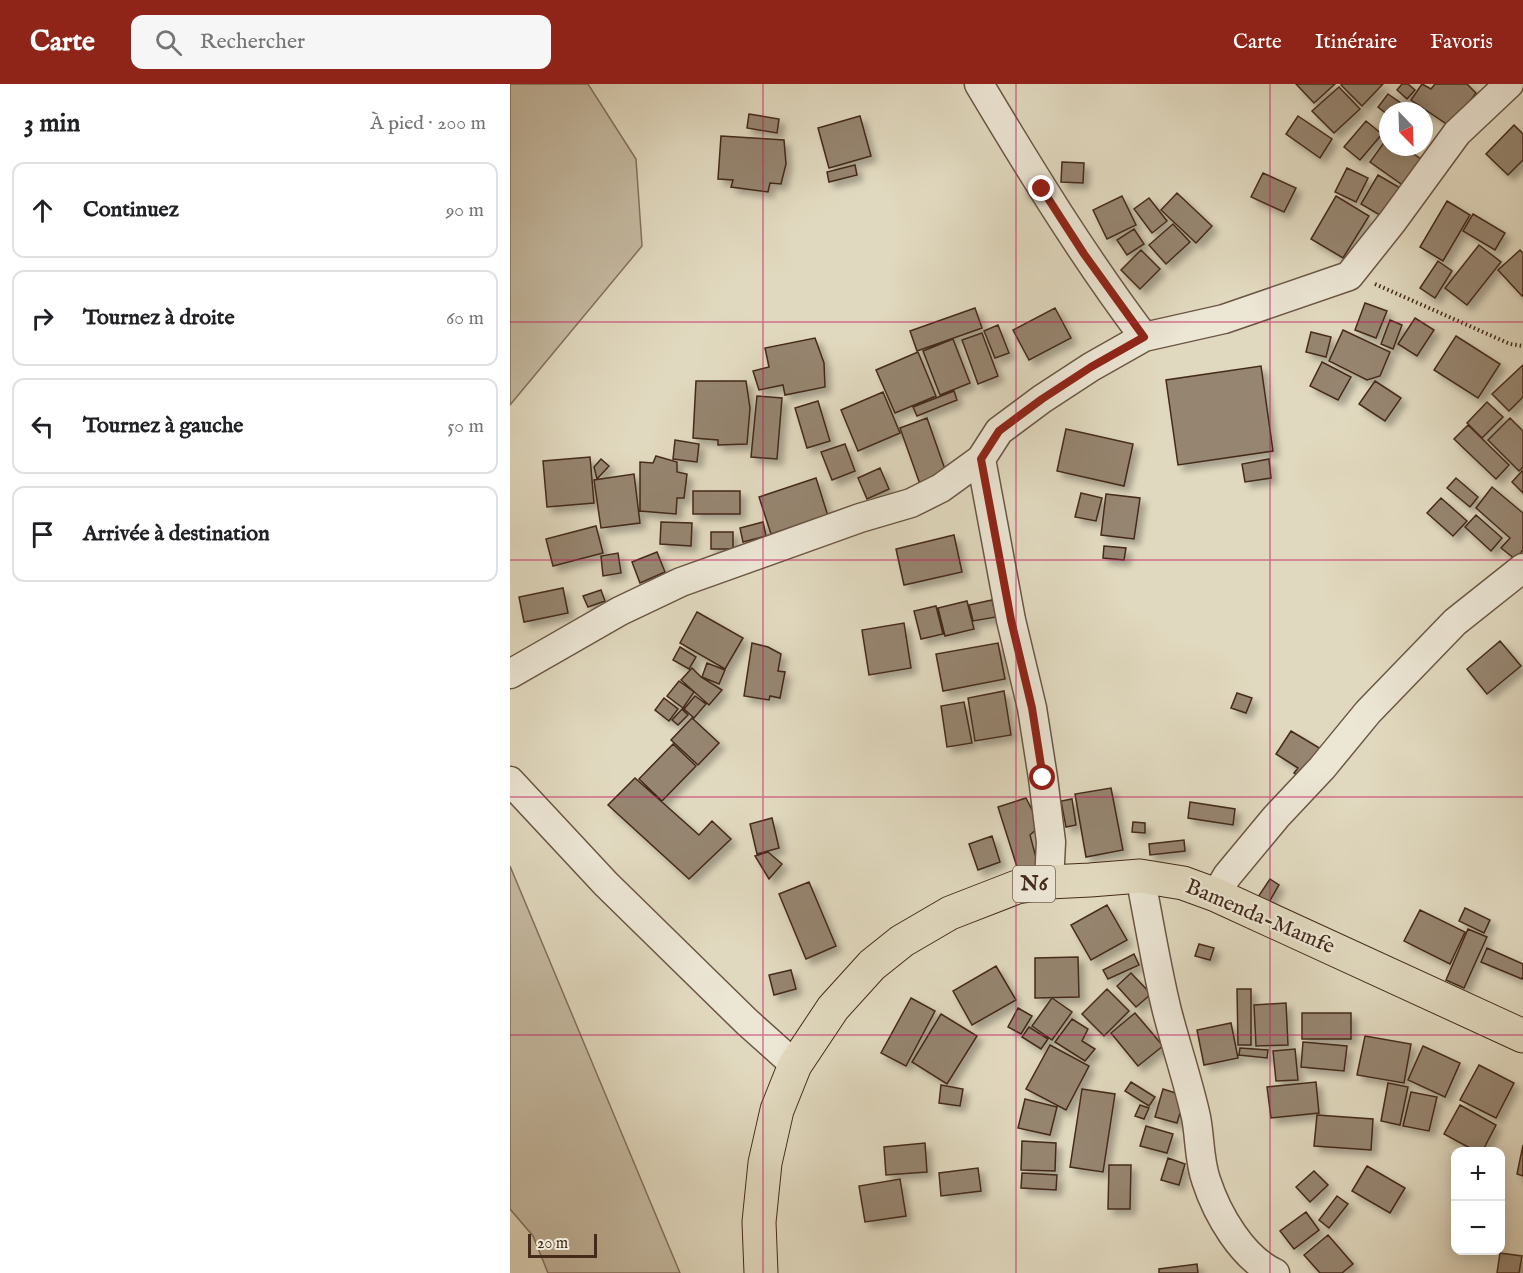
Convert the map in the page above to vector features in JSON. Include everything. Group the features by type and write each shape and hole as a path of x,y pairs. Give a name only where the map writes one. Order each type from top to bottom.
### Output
{"highway":[{"name":"Bamenda-Mamfe","path":"761,1273 759,1221 765,1163 777,1110 795,1065 833,1008 872,965 902,941 950,913 1017,887 1049,882 1140,876 1183,883 1216,895 1523,1036"}],"street":[{"path":"979,84 1084,254 1144,337"},
{"path":"510,674 620,611 681,582 860,518 911,503 941,488 981,459 999,431 1042,399 1091,367 1144,337 1224,319 1349,276 1457,133 1509,84"},
{"path":"981,459 1011,620 1034,720 1051,842 1049,882"},
{"path":"1216,895 1227,876 1276,817 1322,768 1368,712 1455,622 1523,568"},
{"path":"510,781 606,884 747,1022 795,1065"},
{"path":"1140,876 1156,964 1196,1118 1205,1179 1221,1216 1235,1239 1263,1268 1275,1273"}],"path":[{"path":"1349,276 1371,282 1510,344 1523,346"}],"shaded area":[{"path":"510,84 588,84 636,159 642,246 510,405"},
{"path":"510,866 680,1273 548,1273 533,1236 510,1209"}],"building":[{"path":"1296,84 1335,84 1314,103"},
{"path":"1342,84 1383,84 1362,106"},
{"path":"1402,84 1408,84 1415,90 1407,99 1397,90"},
{"path":"1422,84 1431,89 1435,84 1467,84 1476,93 1451,127 1433,115 1433,102 1411,100"},
{"path":"1339,87 1360,109 1334,133 1312,111"},
{"path":"1388,94 1399,102 1382,102"},
{"path":"749,114 779,119 777,133 747,128"},
{"path":"860,116 871,156 829,168 818,128"},
{"path":"1298,116 1332,139 1320,158 1286,134"},
{"path":"1366,121 1379,132 1379,138 1360,160 1344,147"},
{"path":"1514,125 1523,134 1523,160 1508,175 1486,154"},
{"path":"721,136 784,140 786,164 781,184 770,183 768,192 731,187 733,180 718,179"},
{"path":"1379,150 1379,156 1416,156 1429,165 1411,191 1370,162"},
{"path":"1062,162 1084,163 1083,183 1061,182"},
{"path":"855,165 857,175 829,182 827,172"},
{"path":"1347,168 1368,178 1356,202 1335,192"},
{"path":"1263,173 1296,188 1284,212 1251,197"},
{"path":"1378,175 1407,192 1390,221 1361,204"},
{"path":"1177,193 1212,226 1196,243 1161,210"},
{"path":"1122,196 1136,225 1107,239 1093,210"},
{"path":"1336,196 1369,216 1343,258 1311,239"},
{"path":"1149,198 1167,221 1152,233 1134,209"},
{"path":"1447,201 1470,215 1443,261 1420,247"},
{"path":"1473,214 1505,233 1495,250 1463,231"},
{"path":"1173,224 1190,242 1166,264 1149,245"},
{"path":"1134,229 1144,244 1127,255 1117,240"},
{"path":"1479,245 1501,262 1467,305 1445,288"},
{"path":"1141,250 1160,269 1140,289 1121,270"},
{"path":"1520,250 1523,253 1522,296 1498,270"},
{"path":"1438,261 1452,271 1435,298 1420,288"},
{"path":"1365,303 1387,311 1376,338 1355,330"},
{"path":"975,308 982,328 917,351 910,331"},
{"path":"1055,308 1071,338 1029,360 1013,330"},
{"path":"1415,318 1434,330 1417,356 1398,344"},
{"path":"1390,320 1402,325 1393,349 1381,344"},
{"path":"998,325 1009,353 995,358 984,331"},
{"path":"1343,330 1390,352 1380,376 1367,380 1329,361"},
{"path":"1311,332 1331,337 1326,357 1306,352"},
{"path":"982,333 998,376 978,384 962,340"},
{"path":"1456,336 1500,364 1478,398 1434,370"},
{"path":"815,338 824,363 825,387 785,395 783,385 759,390 753,371 769,367 765,348"},
{"path":"953,339 970,383 940,395 923,351"},
{"path":"918,352 936,396 895,413 876,370"},
{"path":"1322,362 1351,377 1338,400 1310,386"},
{"path":"1523,365 1523,397 1509,411 1492,394"},
{"path":"1261,366 1273,451 1178,465 1166,380"},
{"path":"696,381 746,381 750,408 747,444 718,445 718,440 693,438"},
{"path":"1375,381 1401,398 1385,421 1359,404"},
{"path":"954,391 957,400 917,416 913,407"},
{"path":"883,392 900,433 858,451 841,410"},
{"path":"757,396 782,398 777,459 751,457"},
{"path":"818,401 830,441 807,448 795,408"},
{"path":"1487,402 1503,417 1482,438 1467,423"},
{"path":"927,418 948,478 921,487 900,428"},
{"path":"1510,418 1523,431 1523,467 1519,471 1488,440"},
{"path":"1468,425 1509,465 1496,479 1454,439"},
{"path":"1066,429 1133,444 1124,486 1057,471"},
{"path":"675,440 699,444 697,462 673,459"},
{"path":"845,444 855,471 832,480 821,452"},
{"path":"656,456 677,462 677,472 687,474 684,498 677,498 676,514 640,511 640,462 653,463"},
{"path":"590,457 594,503 547,507 543,461"},
{"path":"601,459 609,466 597,479 594,467"},
{"path":"1269,459 1271,478 1245,482 1242,464"},
{"path":"880,468 889,489 867,499 858,478"},
{"path":"1523,470 1523,493 1512,482"},
{"path":"634,474 640,523 601,528 594,480"},
{"path":"816,478 828,516 771,534 759,497"},
{"path":"1456,478 1478,497 1470,507 1447,488"},
{"path":"1492,487 1523,513 1523,550 1515,559 1501,548 1510,538 1476,508"},
{"path":"693,491 740,491 740,514 693,514"},
{"path":"1081,493 1102,498 1096,521 1075,517"},
{"path":"1106,494 1140,498 1134,539 1101,535"},
{"path":"1441,498 1467,521 1453,536 1427,513"},
{"path":"1476,515 1502,538 1491,551 1465,527"},
{"path":"661,522 692,523 691,546 660,544"},
{"path":"763,522 766,536 743,542 740,528"},
{"path":"596,526 603,553 553,566 546,539"},
{"path":"711,532 733,532 733,549 711,549"},
{"path":"954,535 962,572 904,585 896,549"},
{"path":"1104,546 1126,548 1124,560 1103,558"},
{"path":"657,552 665,572 640,583 632,562"},
{"path":"618,553 621,573 603,576 601,556"},
{"path":"563,588 568,613 524,622 519,597"},
{"path":"601,590 605,601 588,607 583,596"},
{"path":"992,600 996,617 973,621 969,605"},
{"path":"967,601 974,629 945,636 938,608"},
{"path":"936,606 943,634 921,639 914,611"},
{"path":"697,612 743,638 725,669 680,643"},
{"path":"904,623 911,668 869,675 862,630"},
{"path":"1500,641 1521,666 1487,694 1467,669"},
{"path":"752,643 768,647 781,654 778,671 785,672 780,698 770,696 769,700 744,696"},
{"path":"998,643 1005,679 943,691 936,654"},
{"path":"680,647 696,657 689,669 673,660"},
{"path":"707,663 725,670 719,684 702,677"},
{"path":"692,668 701,677 722,690 709,705 681,680"},
{"path":"679,681 694,692 683,708 667,696"},
{"path":"1004,691 1011,735 975,741 968,698"},
{"path":"1237,693 1252,698 1246,713 1231,708"},
{"path":"695,696 706,704 694,718 684,709"},
{"path":"664,698 678,709 669,721 655,710"},
{"path":"964,702 972,743 947,747 941,706"},
{"path":"682,709 688,715 678,725 672,720"},
{"path":"692,718 719,743 698,765 671,740"},
{"path":"1291,731 1326,752 1306,780 1294,773 1298,768 1276,754"},
{"path":"673,744 696,766 662,801 639,779"},
{"path":"635,778 699,835 712,821 731,839 689,879 608,805"},
{"path":"1111,788 1123,850 1086,857 1075,794"},
{"path":"1026,798 1040,826 1030,835 1039,869 1018,870 998,807"},
{"path":"1072,799 1076,825 1066,827 1061,801"},
{"path":"1190,802 1235,809 1233,825 1188,818"},
{"path":"772,818 779,848 757,854 750,824"},
{"path":"1133,822 1145,823 1145,833 1132,832"},
{"path":"992,836 1000,862 978,870 969,844"},
{"path":"1184,840 1185,851 1150,855 1149,844"},
{"path":"768,852 782,864 769,879 755,856"},
{"path":"1270,879 1279,885 1268,904 1258,897"},
{"path":"809,882 836,946 806,959 779,894"},
{"path":"1107,905 1127,940 1091,960 1071,925"},
{"path":"1465,908 1490,920 1484,933 1459,921"},
{"path":"1420,910 1465,932 1450,964 1404,941"},
{"path":"1468,929 1487,937 1464,988 1446,980"},
{"path":"1199,944 1214,948 1210,960 1195,956"},
{"path":"1487,948 1523,964 1522,979 1481,962"},
{"path":"1134,954 1139,965 1108,979 1103,970"},
{"path":"1078,957 1079,997 1035,998 1035,958"},
{"path":"996,966 1016,1000 972,1025 953,991"},
{"path":"791,970 796,989 774,995 769,975"},
{"path":"1131,973 1151,994 1136,1007 1117,986"},
{"path":"1107,989 1129,1011 1104,1036 1082,1014"},
{"path":"1237,989 1251,989 1251,1045 1238,1045"},
{"path":"911,998 935,1011 906,1066 881,1053"},
{"path":"1052,998 1072,1012 1052,1040 1032,1026"},
{"path":"1286,1003 1288,1045 1256,1046 1254,1005"},
{"path":"1018,1008 1032,1016 1021,1034 1008,1027"},
{"path":"1135,1013 1163,1046 1138,1066 1111,1033"},
{"path":"1302,1013 1351,1013 1351,1039 1302,1039"},
{"path":"941,1014 977,1036 947,1084 912,1062"},
{"path":"1072,1019 1088,1029 1082,1041 1095,1049 1085,1061 1055,1042"},
{"path":"1231,1023 1238,1058 1204,1065 1197,1030"},
{"path":"1029,1027 1048,1039 1041,1049 1022,1037"},
{"path":"1365,1036 1411,1044 1404,1083 1357,1075"},
{"path":"1303,1042 1347,1046 1344,1071 1301,1067"},
{"path":"1050,1045 1089,1066 1066,1110 1026,1089"},
{"path":"1423,1046 1460,1063 1445,1097 1408,1080"},
{"path":"1240,1048 1268,1050 1267,1058 1239,1055"},
{"path":"1295,1049 1298,1080 1276,1081 1273,1051"},
{"path":"1479,1065 1514,1083 1496,1118 1460,1100"},
{"path":"1131,1082 1155,1097 1149,1106 1125,1091"},
{"path":"1316,1082 1319,1113 1271,1118 1267,1087"},
{"path":"1388,1083 1408,1087 1400,1125 1381,1121"},
{"path":"941,1085 963,1089 960,1106 939,1103"},
{"path":"1082,1089 1115,1094 1103,1172 1070,1167"},
{"path":"1163,1089 1185,1096 1177,1123 1155,1117"},
{"path":"1411,1092 1437,1097 1429,1131 1403,1126"},
{"path":"1025,1099 1057,1107 1050,1135 1018,1128"},
{"path":"1140,1105 1149,1108 1144,1119 1135,1116"},
{"path":"1460,1105 1496,1125 1485,1147 1468,1147 1444,1134"},
{"path":"1317,1115 1373,1119 1371,1150 1314,1146"},
{"path":"1146,1126 1173,1134 1167,1153 1140,1146"},
{"path":"1022,1141 1056,1143 1055,1171 1021,1170"},
{"path":"925,1143 927,1172 886,1175 884,1147"},
{"path":"1523,1145 1523,1176 1517,1174"},
{"path":"1168,1158 1185,1164 1179,1185 1161,1180"},
{"path":"1109,1165 1131,1165 1130,1209 1108,1209"},
{"path":"1367,1166 1405,1188 1390,1213 1352,1191"},
{"path":"978,1168 981,1191 941,1196 939,1173"},
{"path":"1314,1171 1328,1185 1310,1202 1296,1187"},
{"path":"1022,1173 1057,1175 1056,1190 1021,1188"},
{"path":"900,1179 906,1216 865,1222 859,1186"},
{"path":"1337,1196 1348,1204 1329,1228 1319,1220"},
{"path":"1306,1212 1319,1230 1294,1249 1280,1231"},
{"path":"1328,1235 1353,1264 1342,1273 1320,1273 1304,1255"},
{"path":"1500,1255 1522,1256 1519,1273 1497,1273"},
{"path":"1197,1264 1198,1273 1159,1273 1159,1269"}],"route":[{"path":"1042,189 1084,254 1144,337 1091,367 999,431 981,459 1011,620 1032,708 1043,778"}]}
